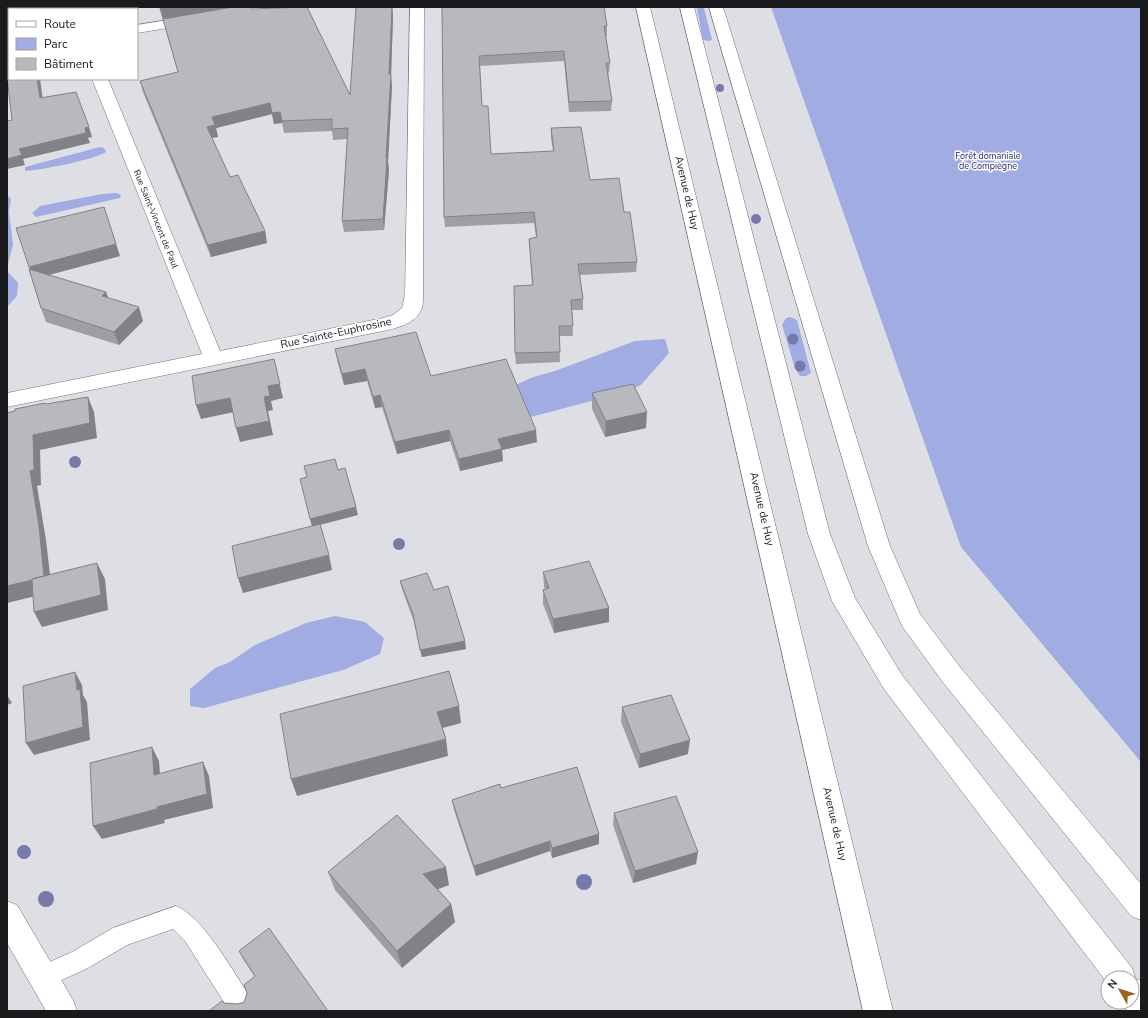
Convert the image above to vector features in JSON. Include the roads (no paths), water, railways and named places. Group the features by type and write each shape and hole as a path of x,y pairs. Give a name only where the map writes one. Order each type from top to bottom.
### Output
{"street":[{"path":"138,29 267,7"},
{"name":"Rue Sainte-Euphrosine","path":"7,400 386,324 405,316 412,308 414,295 417,7"},
{"name":"Avenue de Huy","path":"643,7 878,1011"},
{"path":"687,7 819,534 844,601 893,682 1116,970"},
{"path":"716,7 878,546 910,619 951,674 1141,906"},
{"name":"Rue Saint-Vincent de Paul","path":"100,80 213,358"},
{"path":"7,915 62,1011"}],"lane":[{"path":"42,977 80,960 121,936 176,917 193,933 238,1002"}],"park label":[{"name":"Forêt domaniale de Compiègne","path":"988,162"}]}
